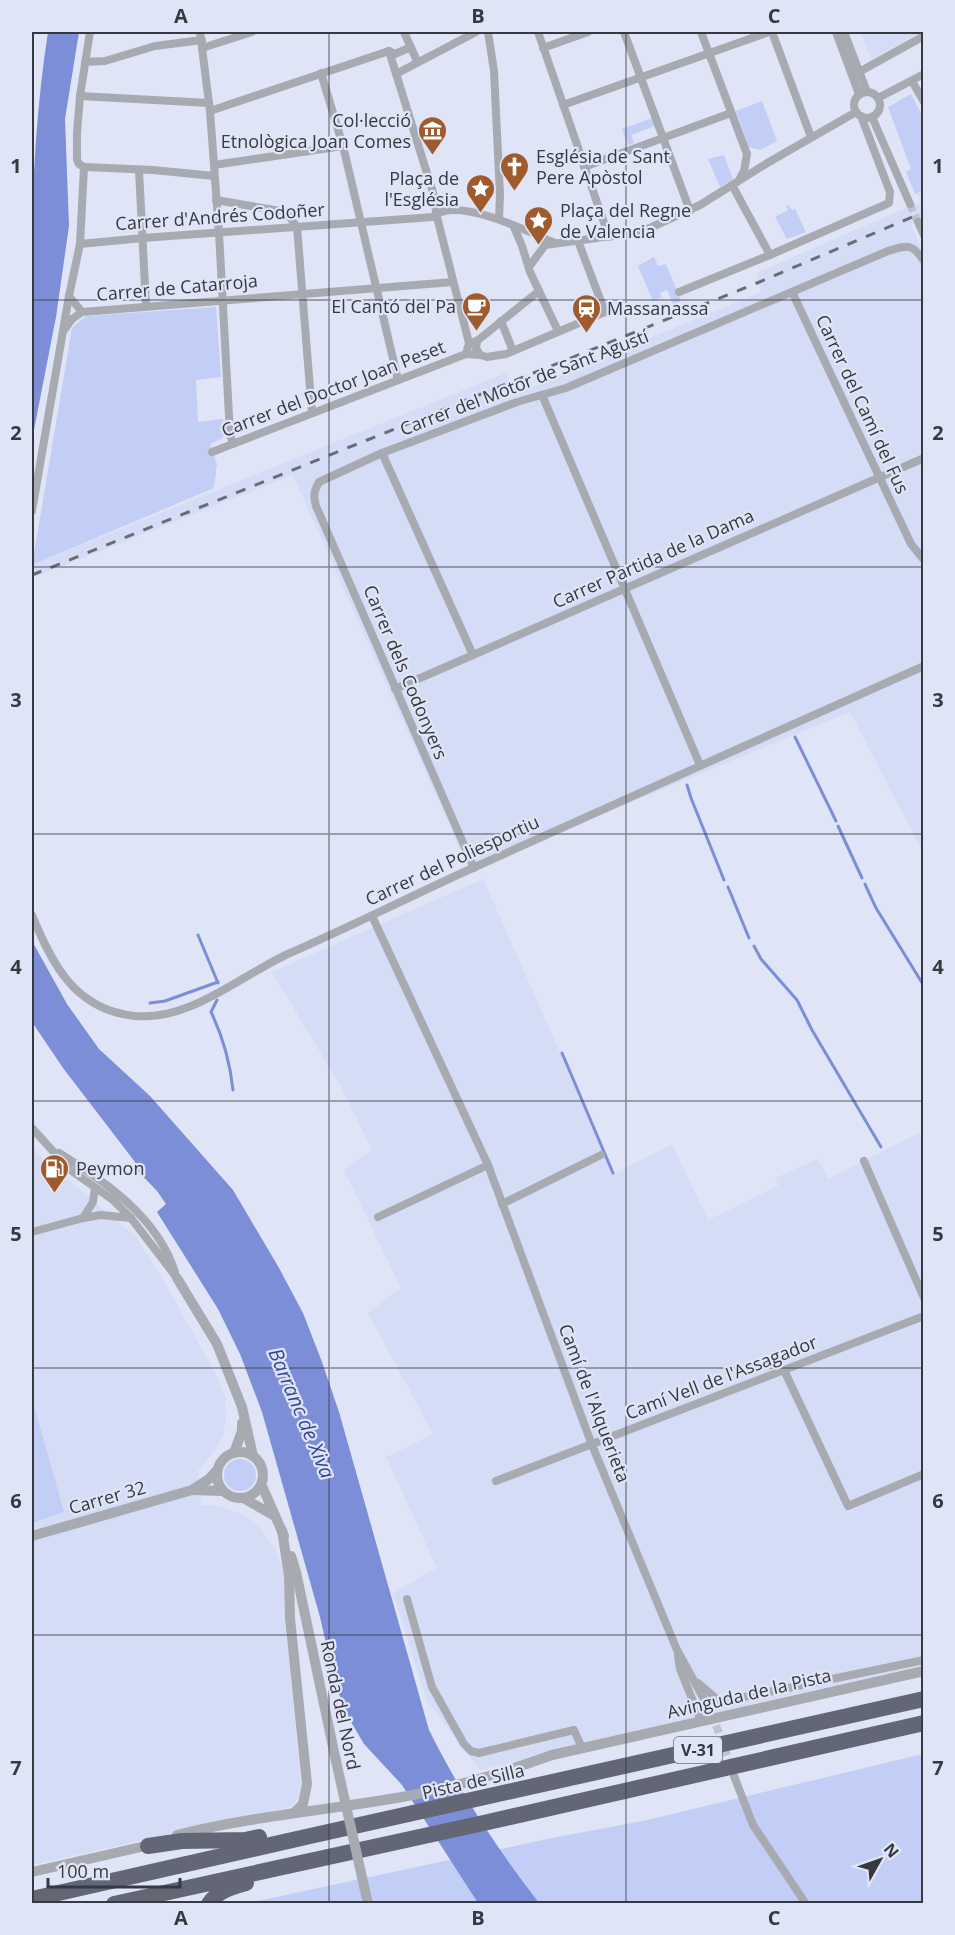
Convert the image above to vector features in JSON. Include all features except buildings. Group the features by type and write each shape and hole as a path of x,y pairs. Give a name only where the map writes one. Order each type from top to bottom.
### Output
{"highway":[{"name":"Pista de Silla","path":"32,1899 924,1699"},
{"name":"V-31","path":"114,1904 924,1723"},
{"path":"148,1846 182,1841 245,1840 270,1835 296,1838"},
{"path":"208,1904 214,1896 233,1887 278,1876 318,1860"}],"street":[{"path":"90,32 80,96 77,160 79,164 84,167 214,176"},
{"path":"85,62 105,61 155,46 252,32"},
{"path":"404,32 411,47 422,60"},
{"path":"397,78 422,60 476,32"},
{"path":"488,32 494,71 500,195 499,219"},
{"path":"538,32 609,237"},
{"path":"543,48 588,32"},
{"path":"624,32 690,211"},
{"path":"700,32 747,154 760,167"},
{"path":"563,105 770,32 811,137"},
{"path":"836,32 863,93"},
{"path":"844,32 859,72 863,93"},
{"path":"859,72 924,36"},
{"path":"201,40 214,165 230,434 233,444"},
{"path":"80,96 209,107 389,51 395,54 411,47"},
{"path":"389,51 435,199 436,213 453,282 473,342 480,355"},
{"path":"321,73 343,146 398,381"},
{"path":"878,98 924,74"},
{"path":"912,81 924,102"},
{"path":"863,93 873,94 878,98 880,107 872,117"},
{"path":"679,292 770,255 887,204 891,200 890,192 854,102 863,93"},
{"path":"584,167 731,113"},
{"path":"436,213 443,210 471,212 499,219 544,241 558,243 641,232 690,211 811,137 858,114 872,117"},
{"path":"872,117 910,204"},
{"path":"214,165 343,146"},
{"path":"735,183 744,171 747,154"},
{"path":"32,512 80,244 84,167"},
{"path":"139,170 146,306"},
{"path":"735,183 770,255"},
{"path":"216,200 286,212 297,227 312,413"},
{"name":"Carrer d'Andrés Codoñer","path":"80,244 433,217 436,213"},
{"path":"918,222 924,235"},
{"path":"514,226 539,291 558,331"},
{"path":"529,267 544,241"},
{"path":"539,291 473,342 466,354 487,357 513,351 605,312 578,241"},
{"name":"Carrer del Motor de Sant Agustí","path":"315,489 326,477 382,453 517,402 566,388 888,251 906,246 915,249 924,261"},
{"name":"Carrer de Catarroja","path":"63,332 72,319 82,312 453,282"},
{"name":"Carrer del Camí del Fus","path":"792,292 911,544 924,560"},
{"path":"69,296 82,312"},
{"path":"501,321 513,351"},
{"name":"Carrer del Doctor Joan Peset","path":"212,452 466,354"},
{"path":"542,395 700,765"},
{"path":"382,453 473,655"},
{"name":"Carrer Partida de la Dama","path":"395,689 924,459"},
{"name":"Carrer dels Codonyers","path":"315,489 316,506 474,867"},
{"name":"Carrer del Poliesportiu","path":"32,915 49,954 67,981 90,1000 105,1008 136,1016 175,1011 189,1007 270,962 474,867 924,666"},
{"name":"Camí de l'Alquerieta","path":"372,916 488,1165 592,1445 677,1650 710,1710"},
{"path":"32,1128 69,1169 113,1200 131,1218 177,1278 217,1344 242,1407 253,1456"},
{"path":"52,1149 118,1193 140,1214 170,1257 177,1278"},
{"path":"502,1204 601,1155"},
{"path":"864,1161 924,1298"},
{"path":"378,1217 488,1165"},
{"path":"83,1218 93,1202 95,1188"},
{"path":"32,1232 101,1215 131,1218"},
{"name":"Camí Vell de l'Assagador","path":"496,1481 924,1316"},
{"path":"784,1370 848,1506 924,1474"},
{"path":"234,1453 242,1431 242,1407"},
{"path":"234,1453 247,1453 253,1456 262,1466 264,1480 262,1486 252,1496 245,1498 237,1499 223,1491 219,1485 218,1470 223,1459 234,1453"},
{"name":"Carrer 32","path":"32,1536 192,1490 218,1470"},
{"name":"Ronda del Nord","path":"262,1486 282,1530 296,1572 368,1904"},
{"name":"Carrer 32","path":"192,1490 223,1491"},
{"path":"245,1498 274,1515"},
{"path":"282,1530 307,1784 303,1804 295,1812"},
{"path":"407,1599 432,1687 464,1744 471,1751 478,1753 574,1730 582,1748"},
{"name":"Camí de l'Alquerieta","path":"677,1650 680,1669 701,1721"},
{"name":"Avinguda de la Pista","path":"32,1872 148,1846 179,1835 295,1812 406,1796 459,1785 552,1755 770,1706 883,1674 924,1659"},
{"name":"Avinguda de la Pista","path":"883,1674 924,1671"},
{"path":"849,1682 883,1674"},
{"name":"Avinguda de la Pista","path":"692,1678 718,1700 725,1701 849,1682"},
{"path":"770,1706 787,1690"},
{"path":"734,1776 753,1825 806,1904"}],"shaded area":[{"path":"861,32 922,32 871,59"},
{"path":"911,94 923,117 923,190 915,194 906,172 911,169 888,107"},
{"path":"762,101 777,141 760,150 749,147 736,111"},
{"path":"652,118 655,126 631,135 634,143 628,145 622,129"},
{"path":"724,155 733,179 720,187 708,159"},
{"path":"923,190 923,218 911,224 924,255 923,852 850,712 469,869 293,475 32,578 32,565 506,373 515,394 761,292 756,273 920,202 917,193"},
{"path":"789,205 792,210 795,209 806,232 787,239 775,217 788,210 786,206"},
{"path":"654,257 658,266 666,264 681,301 673,304 667,290 660,293 662,297 653,301 638,266"},
{"path":"216,307 221,377 196,380 198,422 223,419 225,435 210,444 217,464 214,488 32,565 72,328 86,316"},
{"path":"483,879 614,1174 672,1144 708,1220 778,1186 775,1178 818,1159 828,1179 923,1131 923,1666 786,1696 480,1770 427,1701 393,1593 437,1568 386,1457 433,1434 368,1313 401,1288 344,1170 372,1150 344,1092 272,972"},
{"path":"32,1146 41,1157 137,1238 216,1374 225,1397 226,1418 223,1435 216,1449 198,1471 201,1505 220,1506 246,1516 258,1525 276,1551 284,1574 285,1621 301,1786 298,1799 291,1807 32,1865"},
{"path":"32,1399 64,1512 32,1523"},
{"path":"240,1459 251,1464 256,1475 251,1486 240,1491 229,1486 224,1475 229,1464"},
{"path":"923,1754 923,1903 243,1904 552,1838 643,1821"}],"water":[{"path":"48,32 79,32 65,119 69,226 56,317 32,440 33,185 41,83"},
{"name":"Barranc de Xiva","path":"32,941 67,1004 99,1049 150,1096 233,1190 303,1313 339,1412 429,1730 453,1776 480,1819 508,1862 539,1903 478,1903 402,1785 364,1744 351,1722 336,1687 320,1617 262,1412 240,1354 218,1309 157,1212 166,1204 133,1166 135,1162 63,1068 32,1022"}],"waterway":[{"path":"795,737 836,821"},
{"path":"687,785 724,880"},
{"path":"838,826 862,878"},
{"path":"865,884 876,908 924,986"},
{"path":"728,887 749,938"},
{"path":"198,935 218,983"},
{"path":"754,946 761,959 797,1000 812,1030 881,1147"},
{"path":"150,1003 165,1001 218,982"},
{"path":"217,1000 211,1012 225,1050 233,1090"},
{"path":"562,1053 613,1173"}],"tunnel":[{"path":"910,204 918,222"},
{"path":"712,1714 732,1769"}],"railway":[{"path":"32,575 757,283 924,212"}],"place":[{"name":"Col·lecció Etnològica Joan Comes","path":"432,156"},
{"name":"Església de Sant Pere Apòstol","path":"515,192"},
{"name":"Plaça de l'Església","path":"480,214"},
{"name":"Plaça del Regne de Valencia","path":"539,246"},
{"name":"El Cantó del Pa","path":"477,332"},
{"name":"Massanassa","path":"586,334"},
{"name":"Peymon","path":"55,1194"}]}
